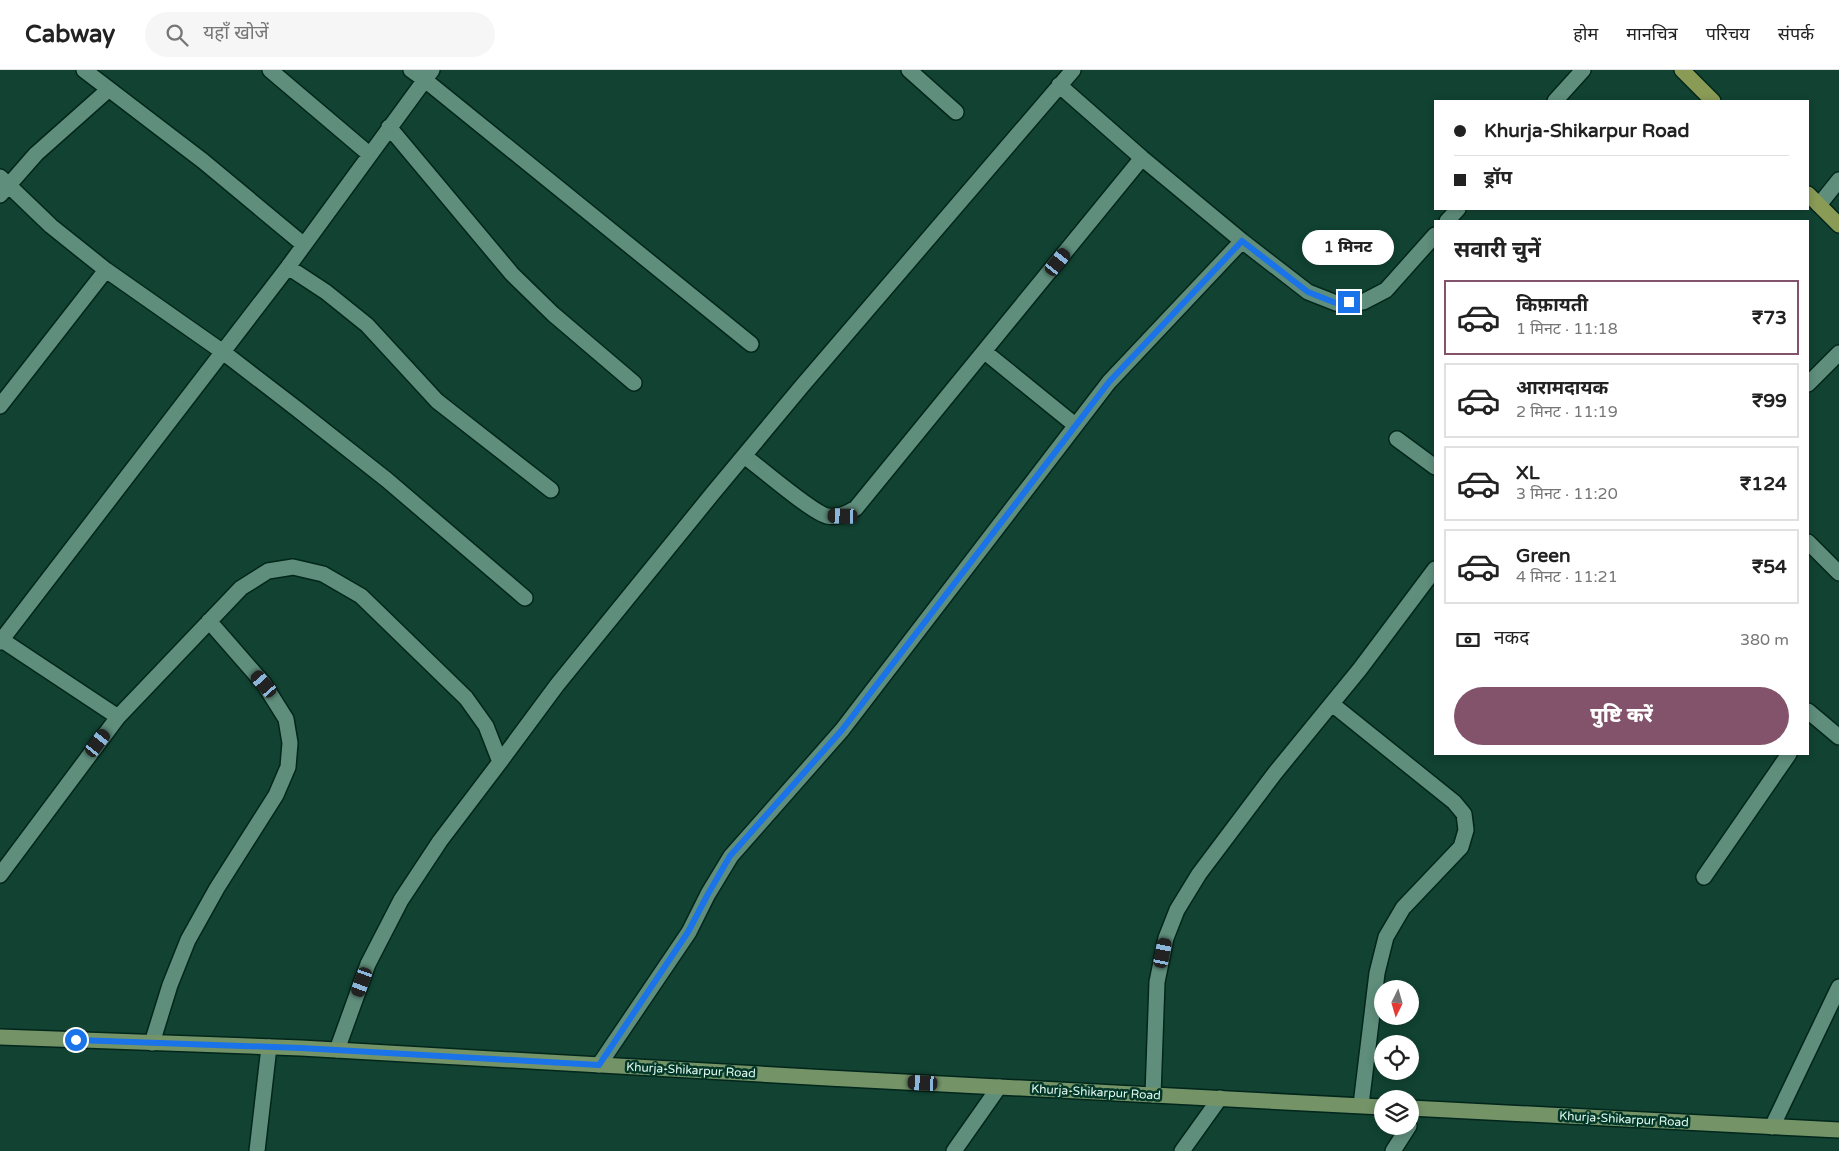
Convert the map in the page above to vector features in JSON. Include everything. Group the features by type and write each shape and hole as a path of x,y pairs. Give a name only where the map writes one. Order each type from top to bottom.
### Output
{"main road":[{"path":"1682,70 1712,100"},
{"path":"1809,195 1839,225"}],"street":[{"path":"84,70 203,161 304,245"},
{"path":"270,70 369,154"},
{"path":"411,70 429,75 751,344"},
{"path":"909,70 956,112"},
{"path":"337,1050 368,964 401,900 440,841 629,595 744,456 1073,70"},
{"path":"1556,100 1583,70"},
{"path":"118,717 1,641 304,245 369,154 429,75"},
{"path":"1059,85 1142,158 1242,241 1308,292 1336,303 1363,302 1386,290 1434,236"},
{"path":"108,90 3,185 106,270 223,352 386,480 525,598"},
{"path":"389,127 512,274 553,314 634,383"},
{"path":"744,456 826,516 843,516 856,508 1142,158"},
{"path":"1819,205 1839,180"},
{"path":"1448,220 1457,210"},
{"path":"599,1065 688,932 730,856 842,730 1109,382 1242,241"},
{"path":"288,266 326,292 367,326 437,401 551,490"},
{"path":"0,406 106,270"},
{"path":"985,352 1075,425"},
{"path":"1809,383 1839,354"},
{"path":"1397,439 1434,466"},
{"path":"1809,543 1839,573"},
{"path":"0,875 118,717 241,588 268,570 293,567 323,574 361,596 466,698 486,726 500,762"},
{"path":"1153,1095 1157,982 1166,938 1177,910 1205,866 1275,773 1332,704 1434,570"},
{"path":"152,1043 170,984 188,940 276,795 288,767 290,743 286,719 264,684 209,621"},
{"path":"1332,704 1454,802 1464,814 1466,830 1461,847 1403,908 1386,937 1377,973 1361,1105"},
{"path":"1810,718 1839,737"},
{"path":"1704,877 1788,755"},
{"path":"1772,1127 1839,987"},
{"name":"Khurja-Shikarpur Road","path":"0,1038 337,1050 1374,1106"},
{"path":"257,1151 269,1047"},
{"path":"954,1151 999,1087"},
{"path":"1182,1151 1220,1098"},
{"name":"Khurja-Shikarpur Road","path":"1419,1108 1839,1130"},
{"path":"1393,1151 1403,1135"}],"route":[{"path":"76,1040 301,1048 599,1065 688,932 730,856 842,730 1109,382 1242,241 1308,292 1336,303 1349,302"}]}
